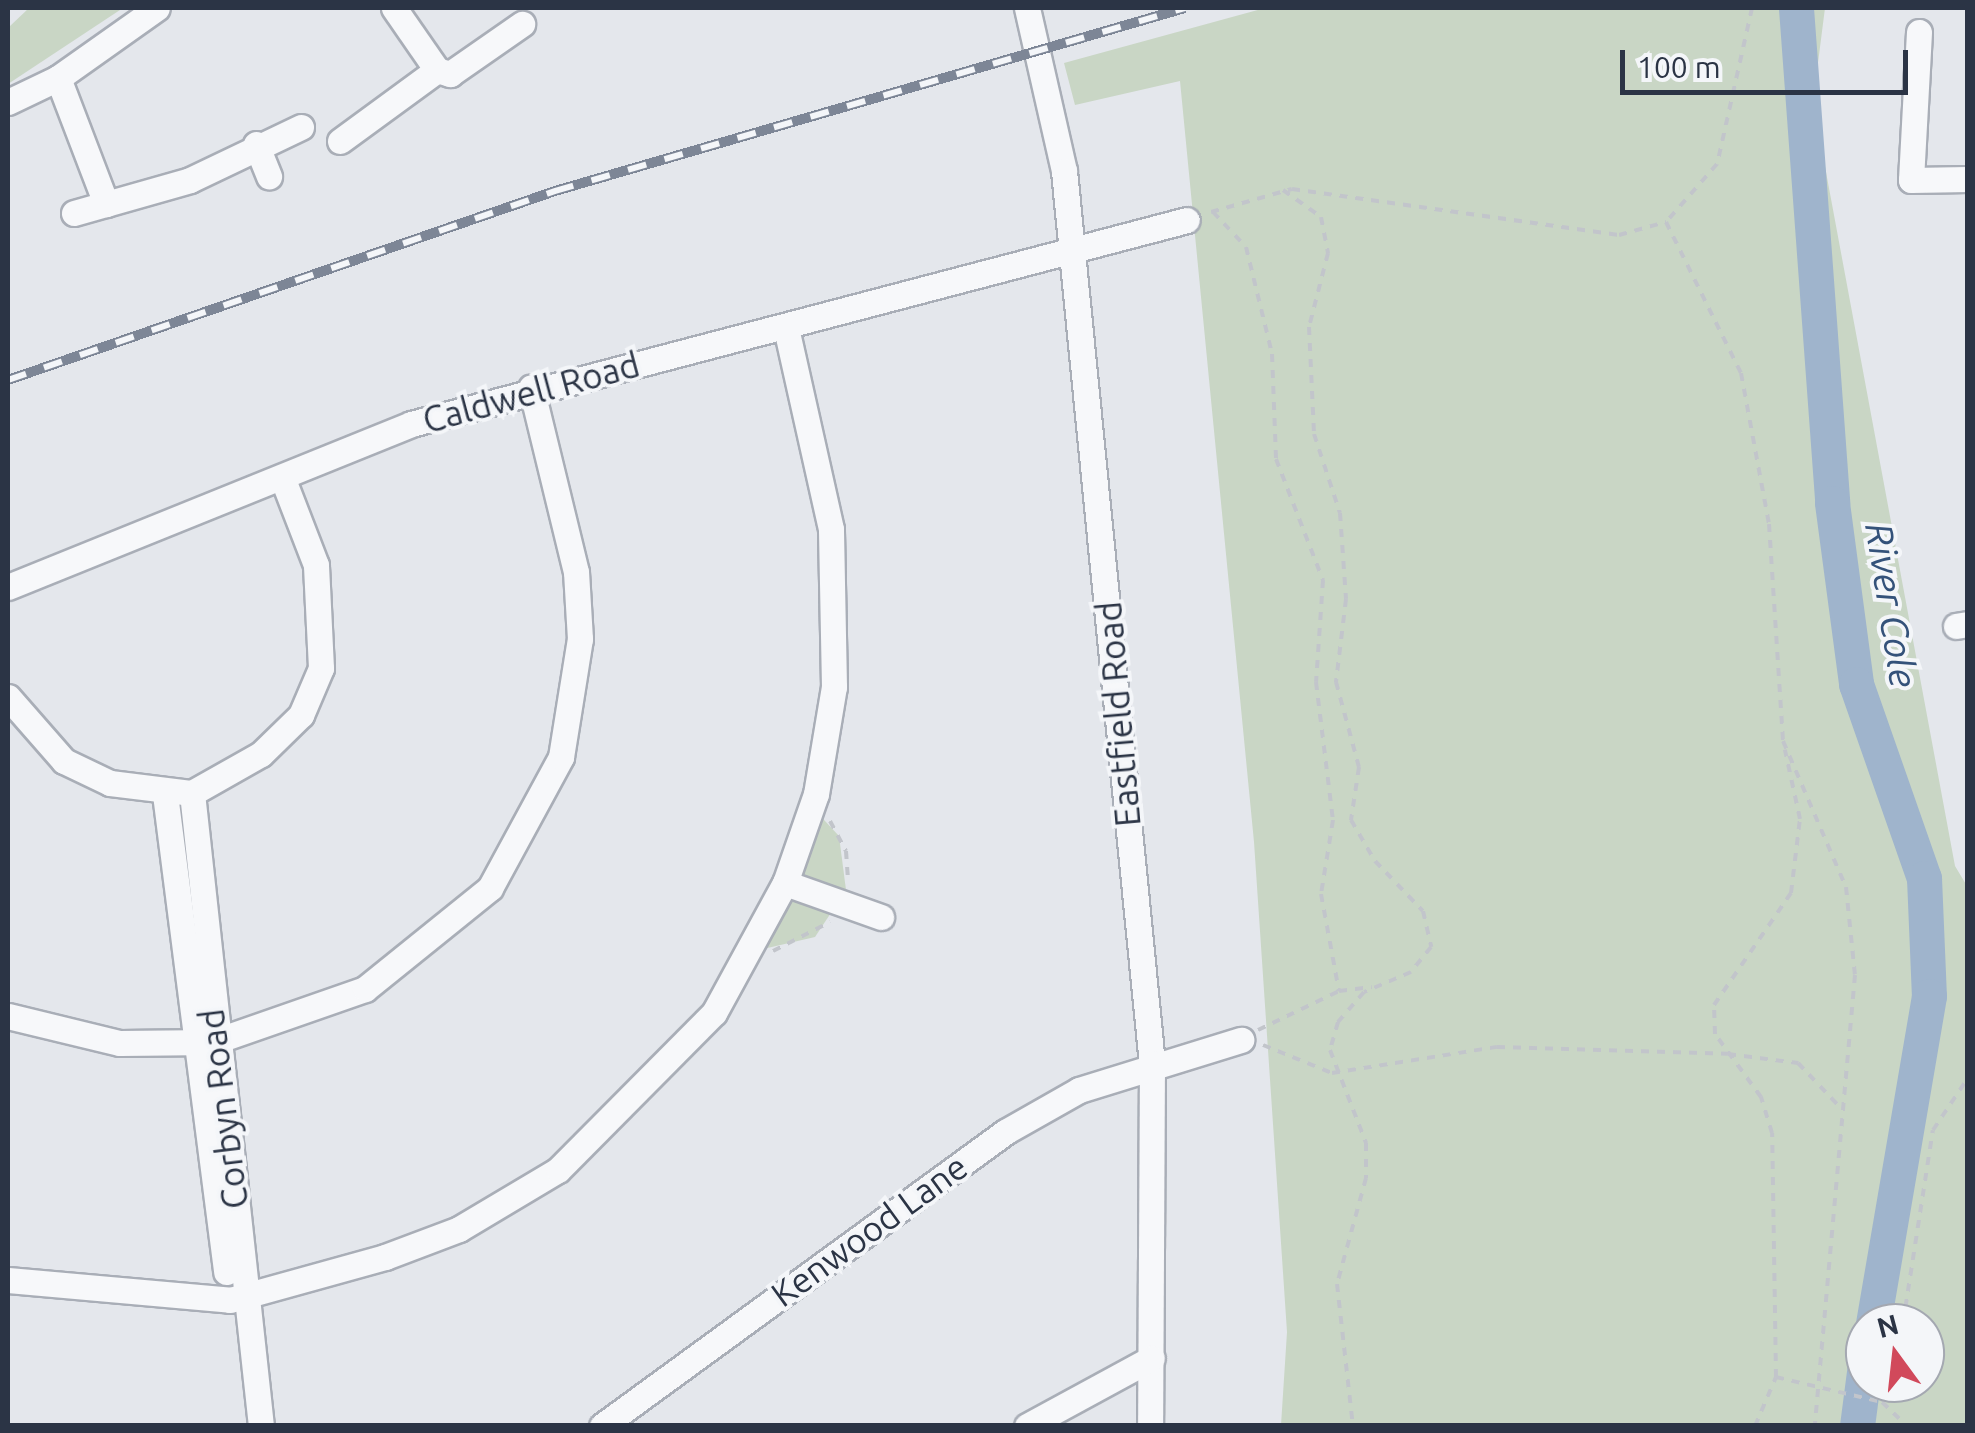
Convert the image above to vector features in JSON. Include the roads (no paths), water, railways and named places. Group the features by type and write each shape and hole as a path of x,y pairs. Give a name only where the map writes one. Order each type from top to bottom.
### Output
{"street":[{"path":"8,102 58,78 157,8"},
{"path":"394,8 437,70 450,74 522,24"},
{"name":"Eastfield Road","path":"1027,8 1060,135 1152,1063 1150,1426"},
{"path":"1918,32 1911,180 1968,179"},
{"path":"340,141 437,70"},
{"path":"58,78 106,204"},
{"path":"74,213 190,180 256,144 301,127"},
{"path":"256,144 269,177"},
{"name":"Caldwell Road","path":"8,587 282,477 531,387 1072,255 1187,220"},
{"path":"8,1280 238,1299 458,1228 558,1170 714,1013 785,883 819,776 836,593 820,462 786,327"},
{"path":"8,1016 120,1043 202,1044 365,988 490,888 518,848 561,757 580,638 576,572 531,387"},
{"path":"8,696 64,761 164,794 192,793 274,741 301,715 321,668 316,565 282,477"},
{"name":"Corbyn Road","path":"192,793 202,1044"},
{"name":"Corbyn Road","path":"164,794 238,1299 262,1426"},
{"path":"785,883 881,918"},
{"name":"Kenwood Lane","path":"602,1426 1004,1132 1152,1063 1241,1040"},
{"name":"Corbyn Road","path":"238,1299 244,1426"},
{"path":"1028,1426 1152,1358"}],"waterway":[{"name":"River Cole","path":"1796,8 1832,503 1856,684 1924,878 1929,996 1876,1303"},
{"name":"River Cole","path":"1857,1426 1860,1403"}],"railway":[{"path":"8,380 555,191 1185,8"}]}
